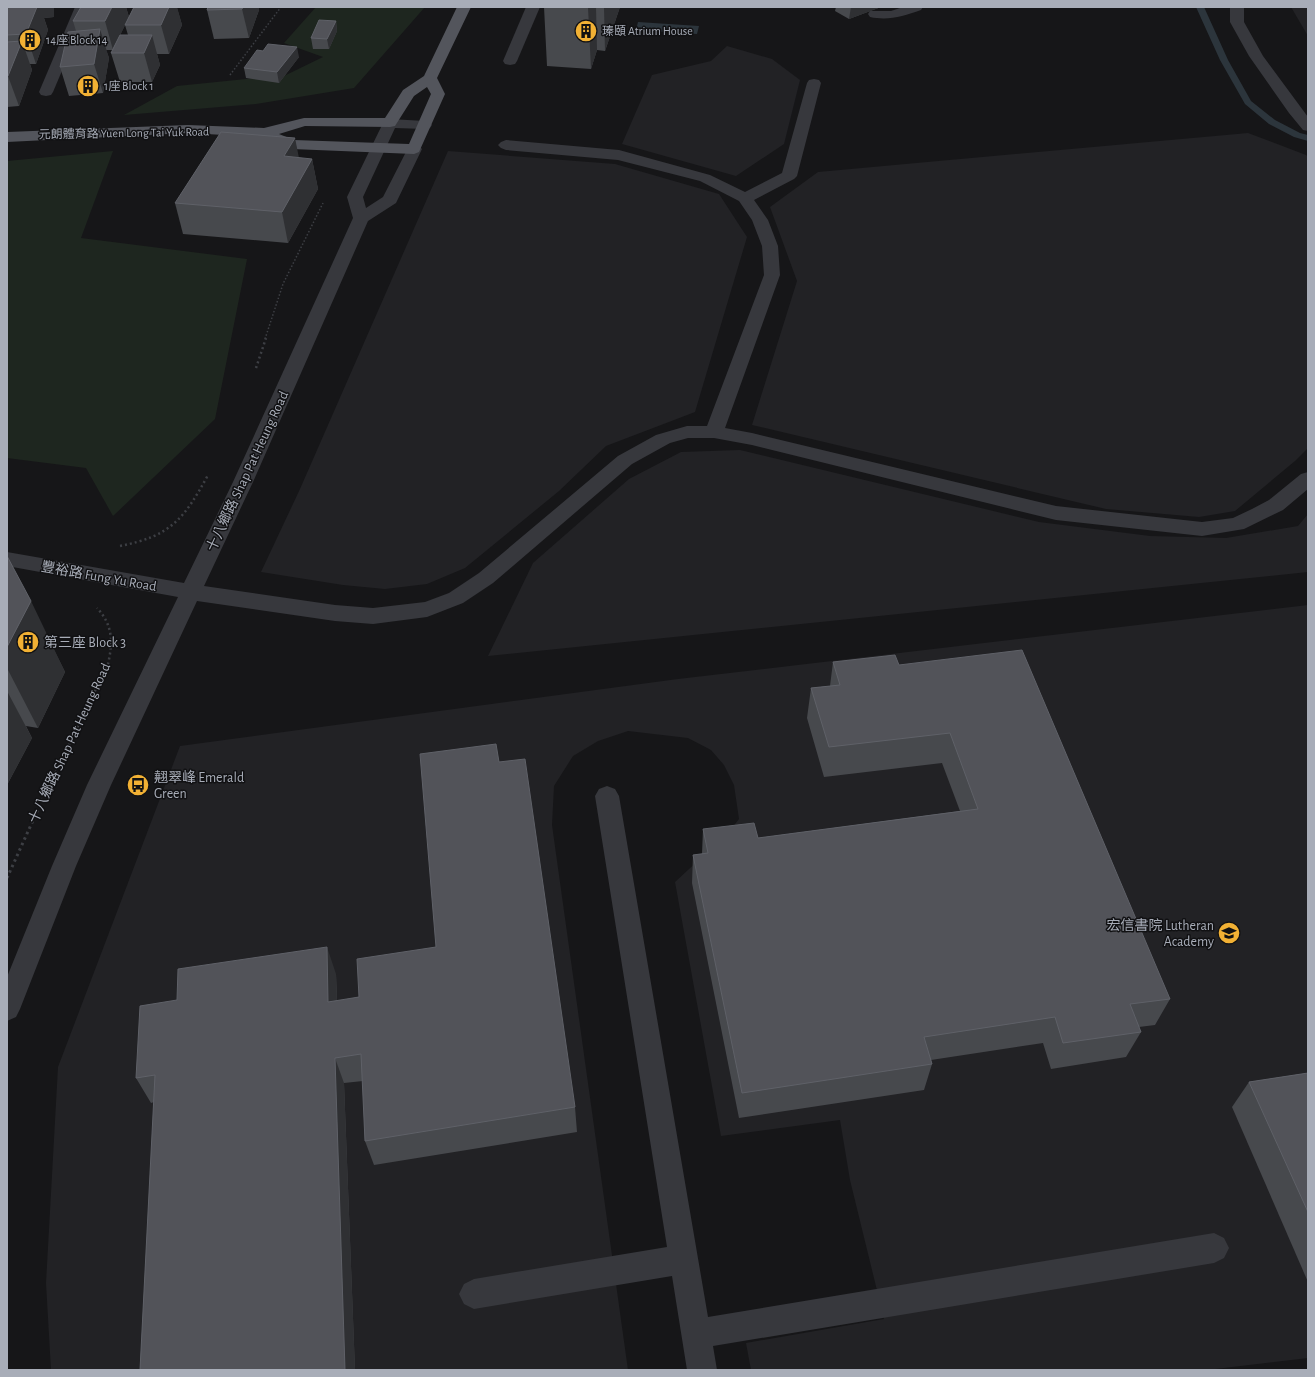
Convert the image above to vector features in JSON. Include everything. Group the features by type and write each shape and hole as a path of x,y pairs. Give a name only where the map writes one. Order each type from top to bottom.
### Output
{"main road":[{"path":"390,123 408,93 430,78 464,7"},
{"path":"414,149 438,94 430,78"},
{"name":"元朗體育路 Yuen Long Tai Yuk Road","path":"7,137 167,130 264,133 304,122 390,123"},
{"name":"元朗體育路 Yuen Long Tai Yuk Road","path":"264,133 292,144 414,149"}],"street":[{"path":"46,92 82,7"},
{"path":"510,61 533,7"},
{"path":"875,14 892,15 916,7"},
{"path":"1237,7 1237,22 1256,56 1294,110 1308,127"},
{"path":"745,198 789,176 814,84"},
{"path":"390,123 355,197 361,218 390,200 414,149"},
{"name":"元朗體育路 Yuen Long Tai Yuk Road","path":"390,123 425,125"},
{"path":"506,145 619,155 705,178 745,198 760,220 770,246 772,275 714,432"},
{"name":"十八鄉路 Shap Pat Heung Road","path":"7,1009 64,866 99,785 243,482 361,218"},
{"name":"豐裕路 Fung Yu Road","path":"7,559 190,592 335,613 374,616 427,609 456,598 486,578 625,460 663,439 687,432 714,432 760,441 1056,513 1202,529 1237,524 1259,514 1276,505 1308,479"},
{"path":"607,796 702,1370"},
{"path":"696,1334 1214,1248"},
{"path":"474,1294 683,1259"}],"path":[{"path":"230,75 281,7"},
{"path":"255,373 283,284 324,201"},
{"path":"117,546 132,544 166,530 185,511 210,471"},
{"name":"十八鄉路 Shap Pat Heung Road","path":"7,878 33,819 108,664 112,648 111,628 106,618 93,606"}],"shaded area":[{"path":"316,7 425,7 354,88 256,104 124,115 177,86 286,75 323,57 284,43"},
{"path":"1291,7 1308,7 1308,36"},
{"path":"638,22 699,26 697,34 636,30"},
{"path":"727,46 772,59 800,80 784,144 736,176 622,144 652,75 711,61"},
{"path":"1248,133 1308,157 1308,448 1295,461 1235,511 1199,517 1106,509 752,425 797,281 770,207 818,172"},
{"path":"113,151 81,238 247,259 215,419 113,516 86,468 7,458 7,161"},
{"path":"448,151 615,164 719,194 747,237 695,412 606,446 559,491 465,568 427,584 385,589 343,585 261,572 300,489"},
{"path":"740,450 1039,522 1150,536 1226,538 1298,526 1308,514 1308,572 488,656 533,563 629,479 681,452"},
{"path":"1308,605 1308,1358 1207,1370 751,1370 746,1343 884,1319 850,1180 840,1120 721,1136 675,882 728,833 739,819 734,785 724,765 711,750 688,738 628,731 598,741 573,756 554,786 552,825 628,1370 51,1370 46,1283 58,1067 180,746 678,679"}],"building":[{"path":"7,7 37,7 26,34 7,35"},
{"path":"81,7 112,7 105,21 73,21"},
{"path":"134,7 169,7 161,25 125,25"},
{"path":"208,7 243,7 242,9 207,10"},
{"path":"319,20 336,21 327,39 311,38"},
{"path":"100,29 94,64 60,67 68,32"},
{"path":"120,35 152,35 144,53 111,53"},
{"path":"22,41 8,76 7,76 7,42"},
{"path":"268,44 297,47 277,72 244,68 257,50 263,51"},
{"path":"221,132 295,138 284,156 312,159 282,212 175,203"},
{"path":"7,556 31,601 7,647"},
{"path":"1022,650 1170,999 1130,1004 1141,1032 1063,1043 1055,1017 924,1037 932,1064 742,1093 693,855 708,853 703,829 754,823 758,838 978,809 950,733 829,747 811,688 840,685 833,662 895,655 899,665"},
{"path":"496,744 499,762 525,759 575,1107 365,1141 361,1054 335,1058 345,1370 140,1370 155,1075 136,1078 140,1006 177,1000 178,969 327,947 328,1002 359,997 357,959 436,947 420,754"},
{"path":"1308,1073 1308,1212 1249,1082"}],"waterway":[{"path":"1200,7 1224,60 1248,102 1272,122 1297,135 1308,138"}],"place":[{"name":"瑧頤 Atrium House","path":"586,31"},
{"name":"14座 Block 14","path":"30,40"},
{"name":"1座 Block 1","path":"88,86"},
{"name":"第三座 Block 3","path":"28,642"},
{"name":"翹翠峰 Emerald Green","path":"138,785"},
{"name":"宏信書院 Lutheran Academy","path":"1229,933"}]}
